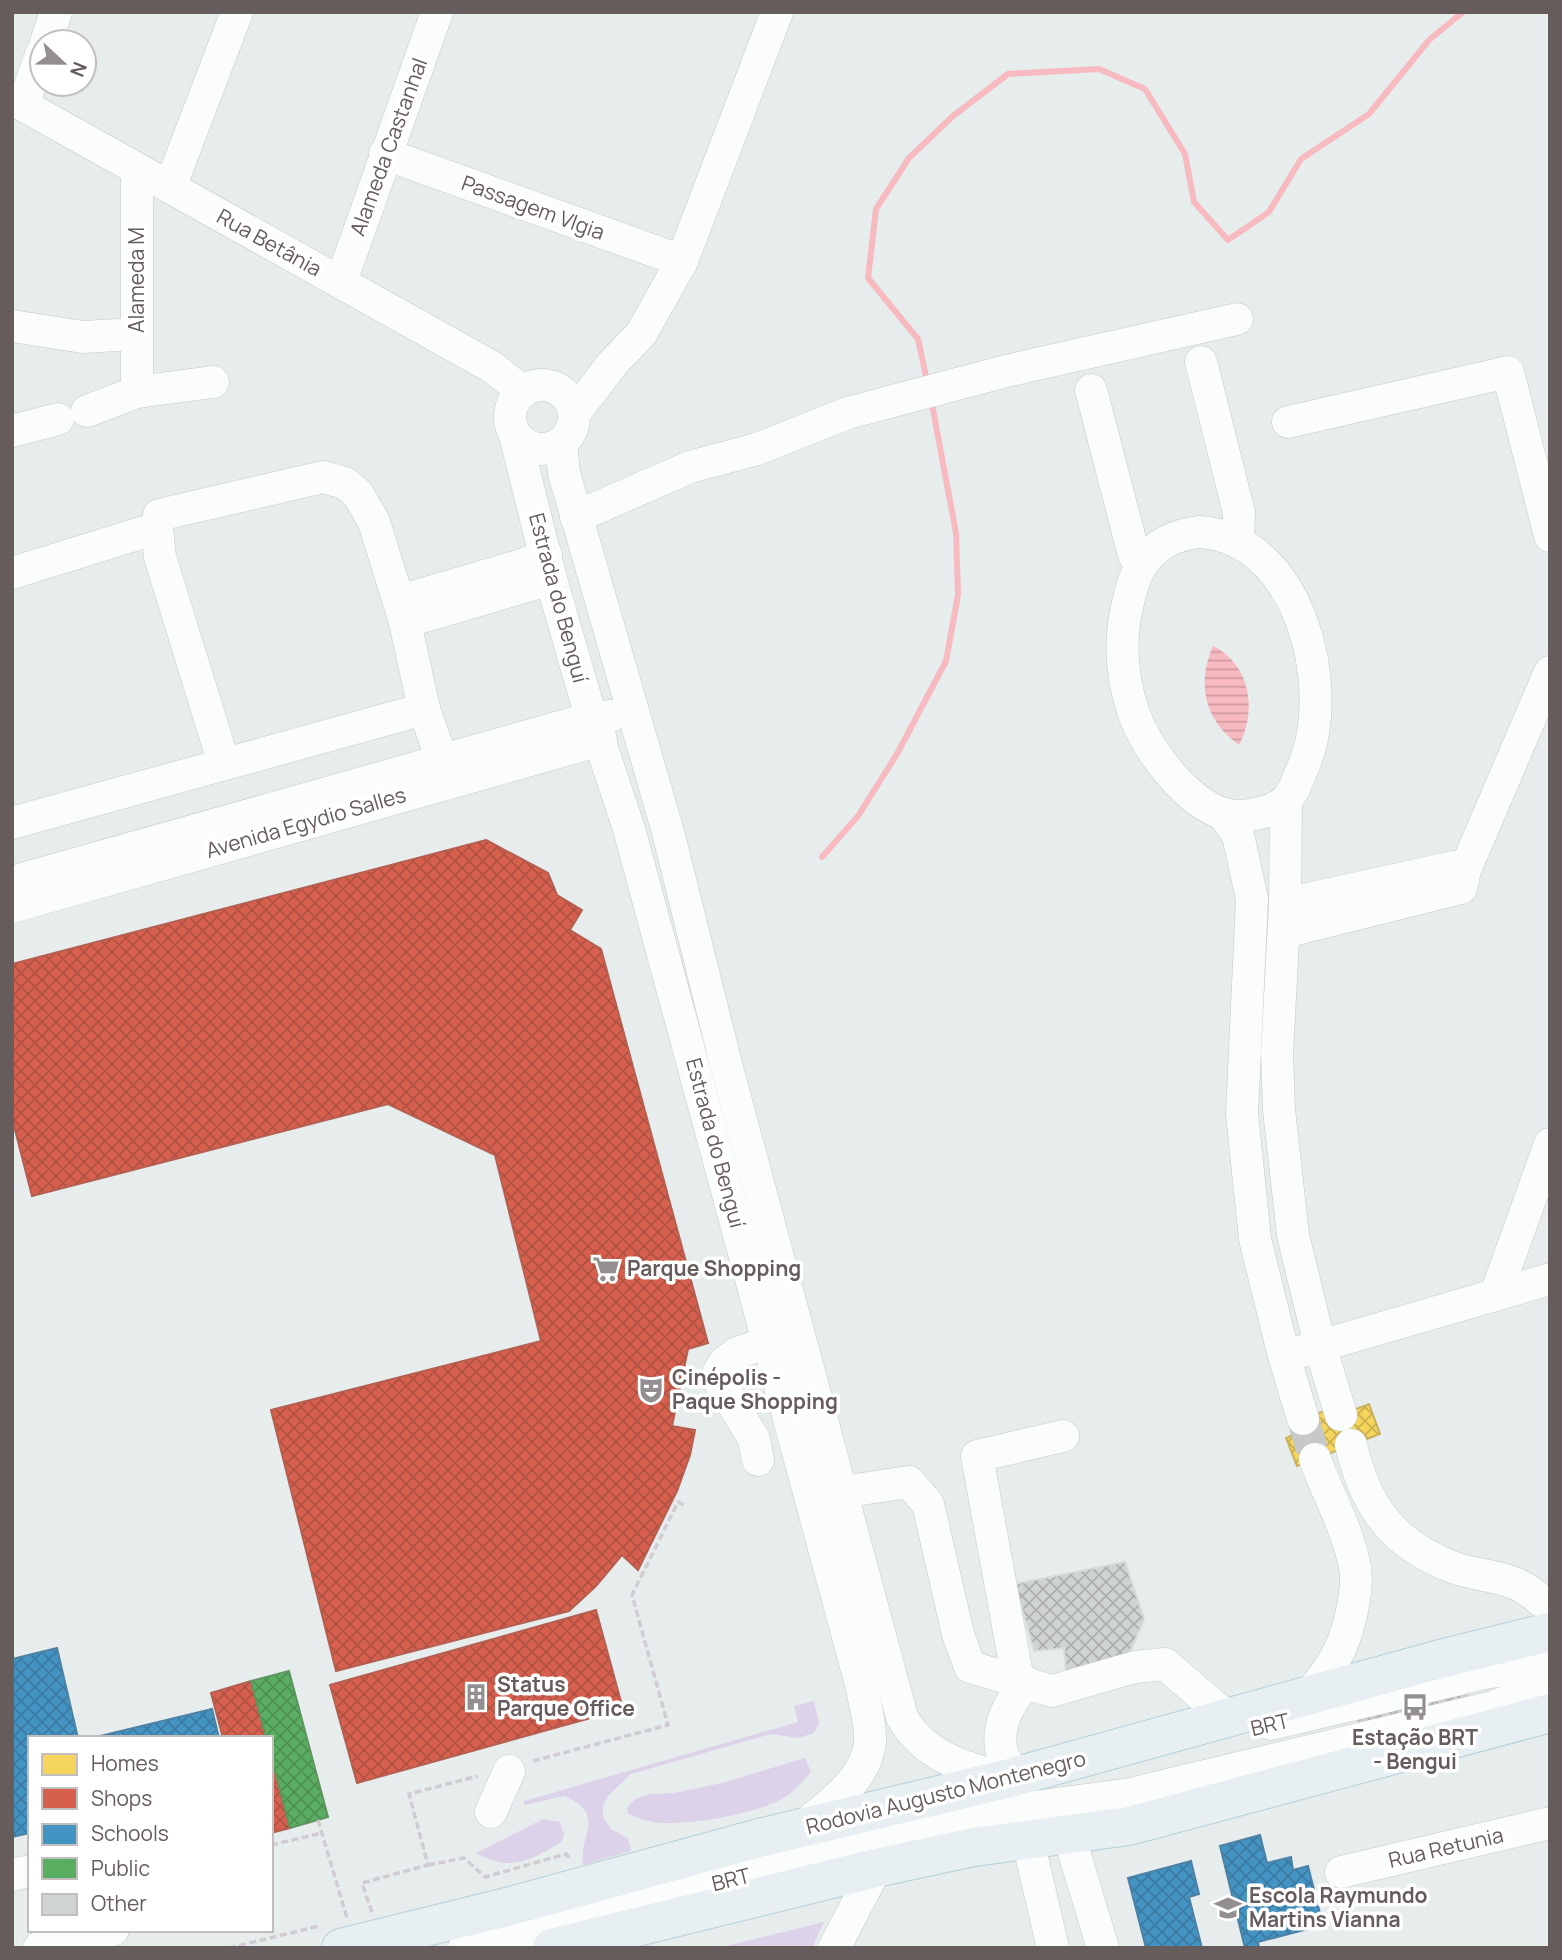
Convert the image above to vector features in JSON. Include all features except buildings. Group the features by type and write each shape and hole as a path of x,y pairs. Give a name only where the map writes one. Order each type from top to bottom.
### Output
{"main road":[{"name":"Rodovia Augusto Montenegro","path":"336,1931 380,1938 511,1906 759,1838 1007,1789 1228,1718 1444,1658 1550,1632"},
{"path":"552,1948 876,1868 974,1847 1129,1826 1550,1713"}],"street":[{"path":"170,187 237,12"},
{"name":"Alameda Castanhal","path":"341,282 437,12"},
{"path":"613,363 556,388 535,386 523,392 513,405 510,415 515,435 531,447 551,448 561,443 569,435 574,414 613,363 641,334 682,261 777,12"},
{"path":"18,102 28,81"},
{"name":"Rua Betânia","path":"18,102 492,367 523,392"},
{"name":"Passagem Vlgia","path":"385,154 682,261"},
{"name":"Alameda M","path":"137,169 137,392"},
{"path":"576,517 690,467 757,449 848,413 1006,371 1237,319"},
{"path":"12,326 83,337 136,334"},
{"path":"1201,362 1239,513 1238,541"},
{"path":"1288,422 1508,373 1550,536"},
{"path":"12,431 73,415 137,392 213,382"},
{"path":"556,388 571,404 574,414"},
{"path":"1091,390 1134,555 1141,565"},
{"name":"Estrada do Benguí","path":"515,435 549,567 596,729 629,829 862,1688 869,1724 869,1751"},
{"name":"Estrada do Benguí","path":"561,443 564,472 576,517 668,832 726,1064 902,1717 914,1735 944,1759 976,1771 1007,1789"},
{"path":"224,764 160,557 157,528 159,515 323,477 345,483 358,494 374,522 402,612 424,709 442,760"},
{"path":"12,573 157,528"},
{"path":"1303,1419 1284,1356 1255,1239 1242,1114 1252,899 1238,835 1223,814 1194,796 1170,773 1144,736 1135,716 1123,673 1123,628 1132,585 1141,565 1160,545 1186,534 1213,532 1238,541 1266,565 1292,602 1306,633 1314,666 1317,689 1312,736 1306,759 1286,802 1284,918 1277,1053 1279,1110 1293,1235 1320,1346 1341,1415"},
{"path":"402,612 522,565 549,567"},
{"path":"1284,918 1388,894 1454,867 1465,870 1550,672"},
{"path":"12,823 424,709"},
{"path":"596,729 613,716 615,718 639,794 650,814 668,832"},
{"name":"Avenida Egydio Salles","path":"12,882 442,760 596,729"},
{"name":"Avenida Egydio Salles","path":"12,907 596,729"},
{"path":"1223,814 1251,816 1286,802"},
{"path":"1244,1057 1277,1053"},
{"path":"696,1073 726,1064"},
{"path":"1242,1114 1279,1110"},
{"path":"1496,1294 1550,1144"},
{"path":"1284,1356 1550,1279"},
{"path":"758,1460 754,1439 720,1383 719,1371 724,1363 737,1353 768,1342"},
{"path":"1007,1789 1001,1724 1022,1681 978,1456 1063,1436"},
{"path":"1351,1445 1361,1476 1382,1520 1403,1542 1453,1567 1523,1587 1550,1607"},
{"path":"1307,1696 1324,1677 1338,1654 1350,1617 1356,1584 1350,1548 1321,1473 1361,1476"},
{"path":"841,1492 909,1482 928,1504 958,1634 970,1667 1052,1691 1135,1667 1165,1664 1228,1718"},
{"path":"1355,1570 1365,1555 1377,1546 1389,1541 1403,1542"},
{"name":"BRT","path":"464,1948 1007,1789 1489,1672 1550,1665"},
{"name":"BRT","path":"1007,1789 1130,1794 1493,1707 1550,1684"},
{"path":"799,1830 849,1785 861,1770 869,1751 895,1751 914,1735"},
{"path":"491,1812 510,1768"},
{"name":"Rua Retunia","path":"1341,1872 1550,1823"},
{"path":"1069,1836 1103,1948"},
{"path":"1028,1840 1053,1948"},
{"path":"834,1948 876,1868"},
{"path":"39,1948 105,1932"}],"path":[{"path":"428,1865 409,1794 668,1725 632,1595 678,1502 686,1506"},
{"path":"229,1948 336,1931 318,1820"},
{"path":"273,1845 322,1833"},
{"path":"380,1938 362,1882 464,1858 485,1877 566,1854"}],"shaded area":[{"path":"1213,646 1226,654 1236,665 1247,690 1248,718 1239,745 1218,725 1207,701 1205,674"},
{"path":"814,1701 819,1723 814,1733 798,1738 771,1734 631,1774 609,1795 603,1806 603,1817 611,1829 628,1838 631,1851 583,1865 588,1827 585,1811 564,1796 524,1805 524,1801 798,1722 794,1706"},
{"path":"805,1758 811,1772 787,1796 762,1808 678,1823 655,1822 628,1814 627,1808 635,1799 649,1794 674,1793 722,1783"},
{"path":"543,1819 560,1822 564,1835 561,1843 520,1862 500,1862 476,1853"},
{"path":"824,1922 812,1948 718,1948"}],"waterway":[{"path":"927,381 918,339 868,278 876,209 909,158 953,116 1008,74 1099,69 1145,89 1185,154 1194,202 1228,240 1269,212 1301,159 1369,114 1429,40 1463,12"},
{"path":"822,857 858,816 897,754 946,661 958,595 956,533 931,399"}],"tunnel":[{"path":"1303,1419 1315,1459"}],"place":[{"name":"Parque Shopping","path":"606,1269"},
{"name":"Cinépolis - Paque Shopping","path":"651,1390"},
{"name":"Status Parque Office","path":"476,1697"},
{"name":"Estação BRT - Bengui","path":"1415,1707"},
{"name":"Escola Raymundo Martins Vianna","path":"1228,1908"}]}
